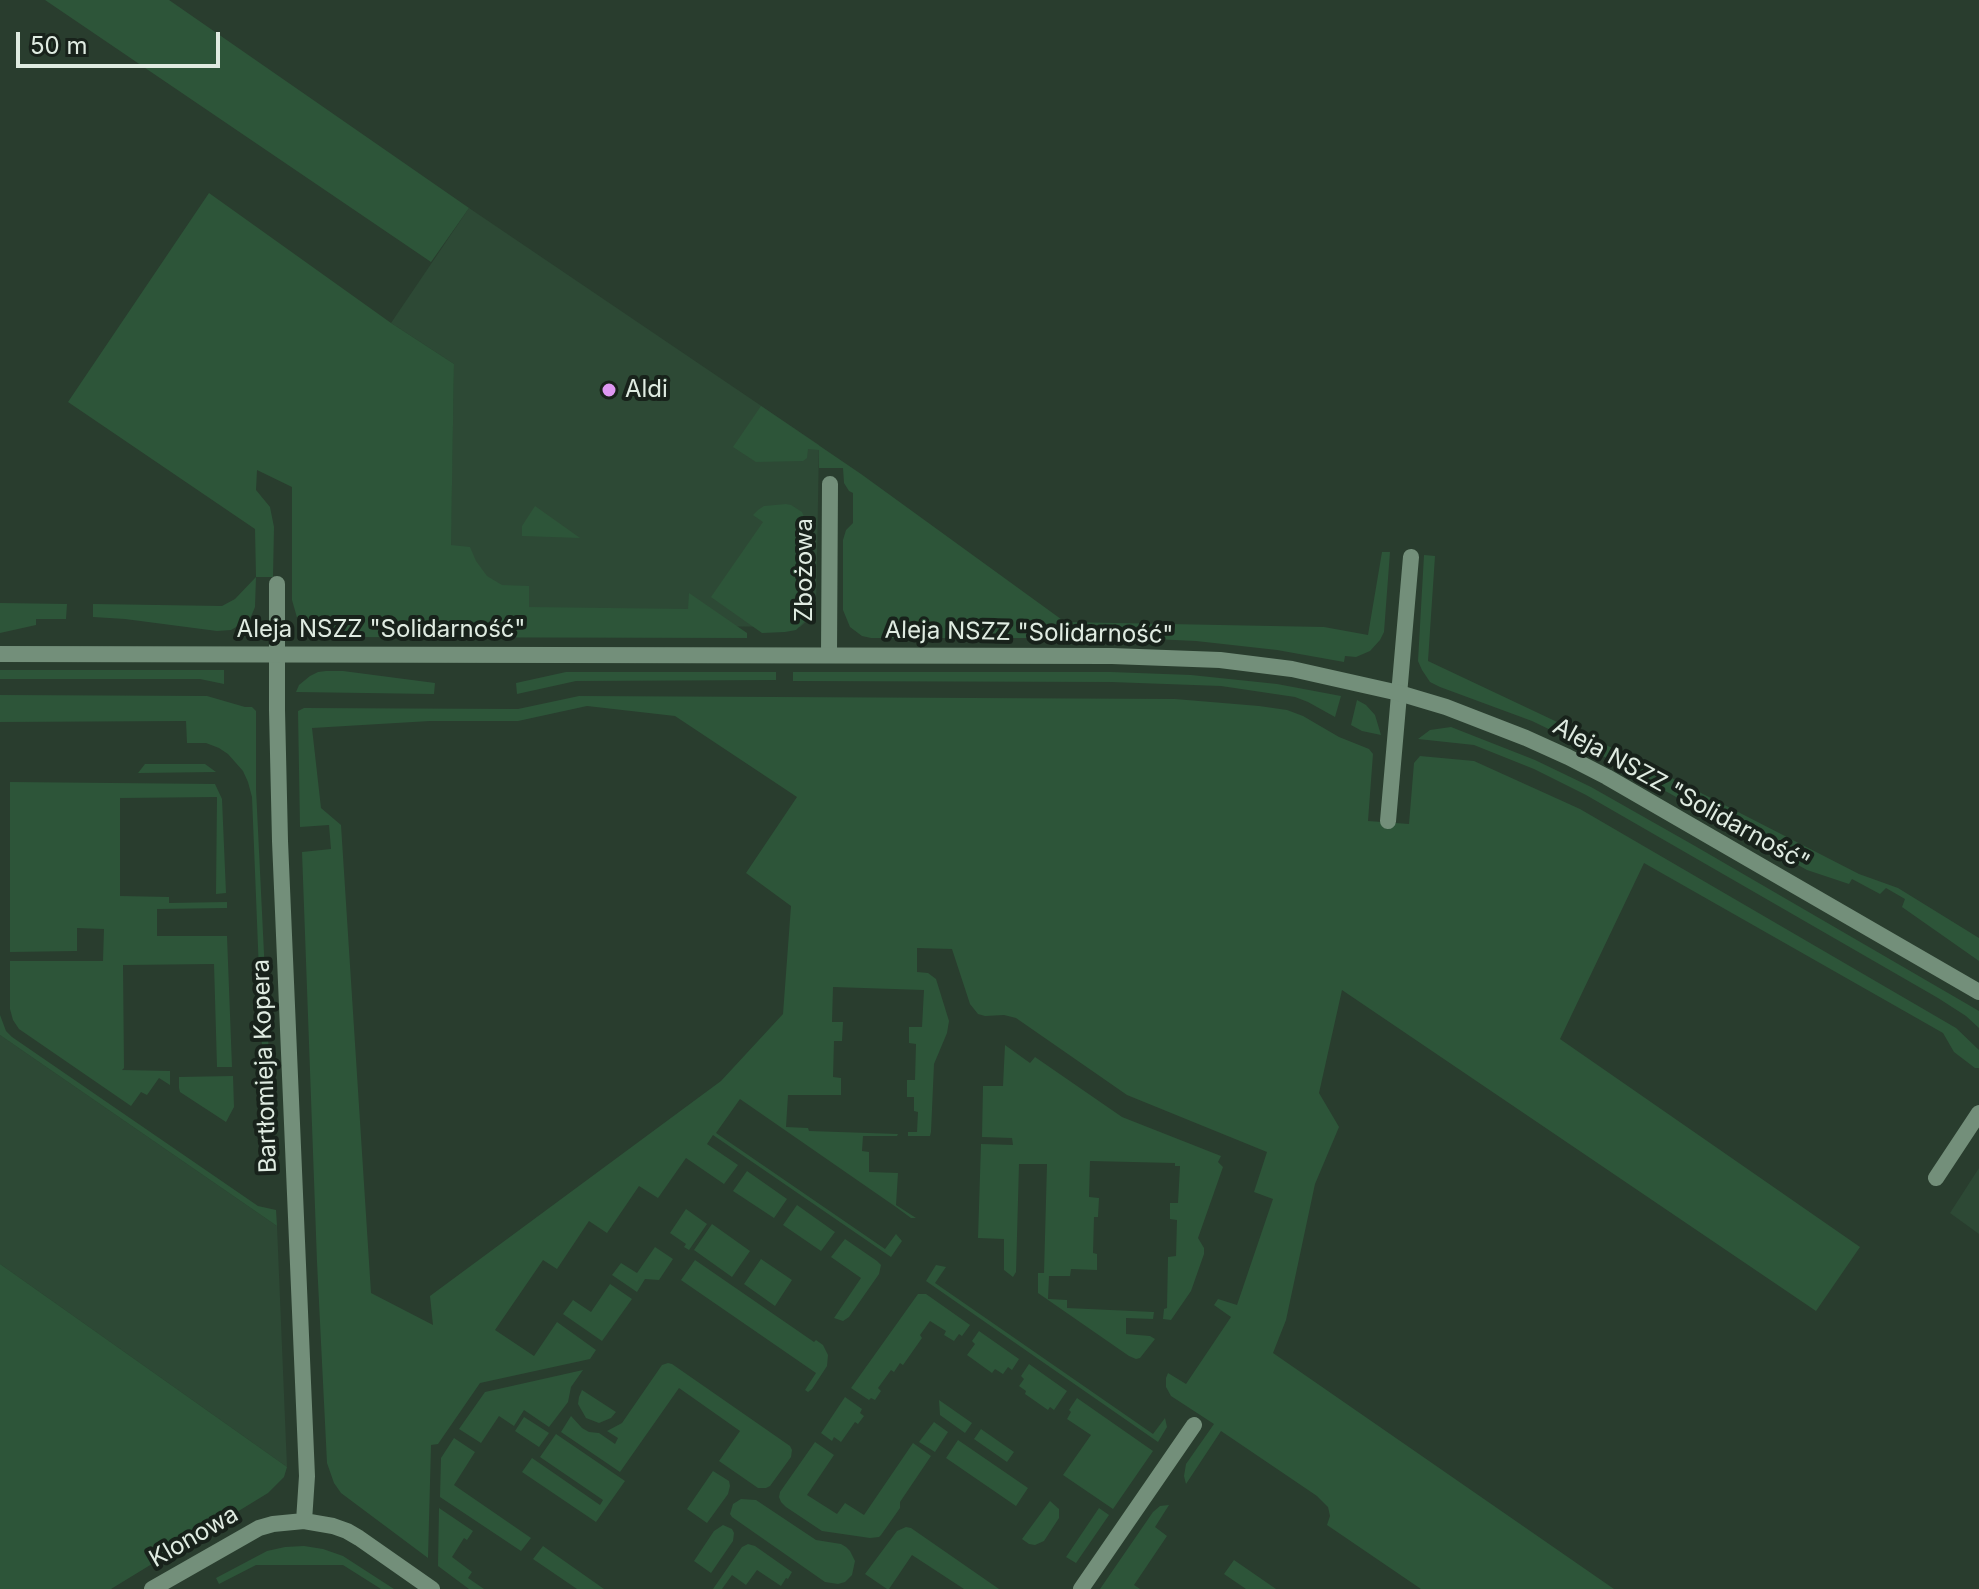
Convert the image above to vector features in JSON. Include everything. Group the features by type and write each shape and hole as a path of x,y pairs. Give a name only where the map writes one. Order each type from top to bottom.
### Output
{"street":[{"name":"Zbożowa","path":"829,655 830,484"},
{"path":"1388,821 1411,557"},
{"name":"Bartłomieja Kopera","path":"277,584 280,841 307,1476 304,1521"},
{"name":"Aleja NSZZ \"Solidarność\"","path":"0,654 1112,656 1220,660 1292,669 1399,693 1446,707 1526,738 1607,777 1979,992"},
{"path":"1936,1178 1979,1113"},
{"path":"1081,1589 1194,1425"},
{"name":"Klonowa","path":"152,1589 259,1528 304,1521 347,1531 432,1589"}],"shaded area":[{"path":"45,0 169,0 469,208 431,262"},
{"path":"209,193 391,323 454,364 451,545 470,547 487,576 502,585 529,586 529,607 688,609 689,593 747,633 747,638 327,637 313,634 305,628 298,621 292,600 292,487 257,470 256,490 270,507 274,527 273,577 256,577 255,529 68,402"},
{"path":"469,208 819,445 816,614 800,627 449,624 454,364 391,323"},
{"path":"761,406 861,474 1065,622 1324,627 1368,635 1382,552 1390,552 1384,632 1370,651 1356,657 1345,656 1344,662 1277,650 1196,641 862,636 850,627 843,610 843,540 846,530 853,523 853,493 844,483 843,468 819,468 819,450 808,449 807,458 803,461 756,462 733,447"},
{"path":"786,504 802,512 807,523 808,614 796,630 762,633 711,597 763,522 753,515 764,506"},
{"path":"535,506 580,538 522,536 522,526"},
{"path":"1424,555 1435,556 1428,661 1625,754 1859,874 1898,888 1979,938 1979,961 1902,907 1905,899 1886,888 1880,894 1852,879 1849,884 1807,870 1590,749 1532,721 1430,682 1418,661"},
{"path":"256,577 255,607 250,619 231,630 93,617 93,604 222,606 235,599"},
{"path":"0,603 67,604 66,619 36,619 36,625 0,633"},
{"path":"0,670 224,670 224,684 200,679 0,679"},
{"path":"326,671 435,683 434,694 296,692 310,676"},
{"path":"566,672 776,672 776,680 576,681 517,694 516,683"},
{"path":"793,672 1191,675 1277,684 1341,696 1335,717 1295,697 1221,686 1111,682 793,681"},
{"path":"0,695 207,696 252,707 256,711 256,789 273,1139 262,1138 265,1122 252,797 243,771 219,748 206,743 187,743 186,721 0,722"},
{"path":"579,696 1175,699 1287,710 1369,749 1373,754 1368,821 1409,824 1414,763 1420,756 1474,761 1580,809 1956,1028 1979,1050 1979,1068 1954,1052 1943,1033 1644,863 1560,1039 1860,1247 1816,1311 1342,990 1319,1093 1339,1127 1315,1184 1286,1320 1273,1353 1614,1589 1421,1589 1327,1525 1330,1516 1328,1507 1317,1496 1221,1431 1186,1484 1186,1464 1214,1424 1171,1396 1166,1387 1166,1378 1168,1373 1186,1384 1231,1317 1214,1305 1218,1299 1237,1305 1273,1199 1254,1192 1267,1152 1127,1095 1016,1018 978,1014 970,1004 952,949 917,948 917,972 928,973 936,979 949,1021 934,1064 930,1136 908,1136 908,1132 917,1132 918,1112 914,1111 914,1097 907,1097 907,1080 915,1080 916,1044 909,1043 909,1027 922,1027 924,990 833,987 832,1022 843,1022 842,1041 834,1041 833,1077 841,1078 841,1095 788,1095 786,1127 808,1128 809,1131 898,1134 863,1136 862,1151 869,1152 869,1172 898,1173 896,1205 916,1218 911,1218 740,1099 716,1133 885,1249 896,1234 902,1241 891,1257 713,1135 707,1144 738,1165 724,1184 686,1158 658,1198 639,1186 607,1233 589,1221 557,1269 543,1260 495,1330 534,1356 557,1322 596,1350 590,1359 480,1383 438,1444 431,1445 428,1558 341,1493 327,1463 302,852 331,849 329,825 300,827 298,711 304,708 518,709","holes":["587,706 675,716 797,797 746,873 791,906 783,1014 721,1081 430,1296 433,1325 371,1293 341,825 321,808 312,728 430,721 518,721"]},
{"path":"1357,700 1375,715 1381,735 1351,725"},
{"path":"1451,727 1535,760 1591,787 1695,846 1979,1011 1979,1028 1938,998 1586,795 1534,769 1474,745 1418,739 1430,730"},
{"path":"145,764 205,764 216,772 138,773"},
{"path":"10,782 215,784 222,799 226,893 216,894 217,797 120,798 120,896 169,897 169,903 227,902 227,908 157,909 157,936 227,936 232,1067 217,1067 214,964 123,965 122,1070 170,1071 170,1085 159,1078 147,1095 141,1092 131,1106 19,1029 10,1009 10,961 103,961 104,929 77,928 77,951 10,952"},
{"path":"0,1015 12,1037 258,1206 276,1210 277,1226 0,1035"},
{"path":"0,1035 277,1226 287,1467 0,1264"},
{"path":"1005,1045 1030,1063 1035,1057 1122,1117 1221,1156 1218,1162 1223,1167 1198,1238 1204,1254 1191,1291 1171,1320 1163,1319 1164,1309 1167,1308 1168,1257 1176,1256 1177,1220 1170,1219 1170,1203 1178,1203 1180,1166 1175,1166 1175,1163 1090,1161 1089,1197 1099,1198 1098,1217 1094,1217 1093,1253 1097,1254 1097,1270 1071,1269 1070,1276 1049,1276 1048,1299 1067,1300 1067,1308 1154,1312 1153,1319 1126,1318 1126,1334 1155,1339 1140,1358 1129,1356 1038,1293 1038,1273 1044,1273 1047,1164 1019,1164 1016,1272 1013,1277 1004,1270 1004,1239 978,1238 981,1144 1013,1145 1012,1138 982,1137 983,1086 1003,1086"},
{"path":"233,1076 234,1107 226,1122 180,1092 179,1077"},
{"path":"1979,1168 1979,1234 1950,1213"},
{"path":"747,1171 787,1199 774,1218 733,1191"},
{"path":"797,1205 835,1232 821,1251 783,1225"},
{"path":"686,1209 707,1224 689,1250 684,1247 686,1244 670,1233"},
{"path":"712,1224 750,1251 732,1277 694,1250"},
{"path":"845,1239 881,1265 879,1274 843,1321 834,1318 861,1278 831,1257"},
{"path":"655,1247 673,1259 659,1280 645,1279 637,1292 612,1275 621,1263 637,1273"},
{"path":"761,1259 792,1280 775,1306 744,1284"},
{"path":"695,1260 814,1342 816,1340 823,1345 828,1355 827,1366 812,1389 808,1392 805,1390 816,1373 681,1280"},
{"path":"0,1264 287,1467 284,1477 268,1493 111,1589 0,1589"},
{"path":"936,1265 946,1267 935,1283 1153,1434 1165,1418 1167,1427 1158,1442 926,1281"},
{"path":"610,1284 632,1299 602,1341 563,1314 573,1300 591,1312"},
{"path":"918,1294 926,1294 970,1325 954,1341 944,1335 946,1331 930,1321 903,1365 900,1363 894,1372 891,1370 878,1388 881,1391 875,1400 869,1400 851,1388"},
{"path":"979,1331 1019,1359 1012,1370 1008,1367 1003,1374 995,1369 992,1373 967,1355"},
{"path":"668,1363 790,1446 791,1457 770,1486 758,1488 719,1461 740,1431 679,1388 620,1472 561,1432 571,1416 582,1428 599,1433 615,1444 618,1438 607,1431 622,1423 662,1365"},
{"path":"1029,1364 1067,1391 1054,1410 1050,1407 1048,1410 1019,1386"},
{"path":"583,1370 571,1387 568,1402 549,1427 524,1410 514,1426 499,1416 481,1443 459,1429 485,1392"},
{"path":"582,1390 616,1412 599,1423 586,1418 578,1404"},
{"path":"845,1397 862,1409 860,1413 864,1416 858,1424 855,1422 841,1442 834,1437 832,1441 821,1433"},
{"path":"1077,1398 1153,1451 1113,1509 1063,1475 1091,1435 1067,1419"},
{"path":"939,1400 972,1423 965,1433 940,1415"},
{"path":"524,1417 549,1433 539,1447 515,1431"},
{"path":"934,1422 948,1432 935,1452 919,1442"},
{"path":"981,1429 1014,1452 1007,1462 974,1439"},
{"path":"556,1434 625,1481 596,1522 522,1472 532,1458 600,1505 603,1500 540,1457"},
{"path":"454,1438 475,1452 454,1485 531,1538 521,1551 440,1497 441,1458"},
{"path":"958,1440 1028,1488 1016,1506 946,1458"},
{"path":"815,1442 834,1455 807,1495 837,1514 845,1503 864,1515 913,1443 931,1456 881,1535 870,1538 822,1531 781,1502 780,1492"},
{"path":"713,1471 729,1481 730,1486 728,1494 707,1523 687,1509"},
{"path":"741,1499 756,1500 816,1540 846,1547 855,1561 852,1575 838,1584 825,1582 732,1517 733,1504"},
{"path":"1050,1501 1059,1509 1059,1518 1044,1541 1029,1544 1022,1539"},
{"path":"1169,1505 1155,1527 1167,1536 1134,1585 1140,1589 1100,1589 1153,1512 1160,1506"},
{"path":"439,1508 473,1531 467,1540 464,1538 452,1557 472,1572 468,1578 484,1589 469,1589 438,1566"},
{"path":"1099,1508 1109,1515 1076,1563 1066,1557"},
{"path":"723,1525 732,1529 733,1541 711,1573 694,1561 714,1531"},
{"path":"906,1527 999,1589 964,1589 912,1555 889,1589 865,1574 897,1531"},
{"path":"748,1544 792,1572 788,1579 781,1586 757,1570 746,1585 732,1575 722,1589 713,1589 742,1547"},
{"path":"304,1546 343,1556 394,1589 381,1589 343,1565 256,1565 219,1584 216,1578 267,1551"},
{"path":"543,1546 604,1589 577,1589 533,1559"},
{"path":"1234,1560 1276,1589 1246,1589 1224,1574"}],"place":[{"name":"Aldi","path":"609,390"}]}
